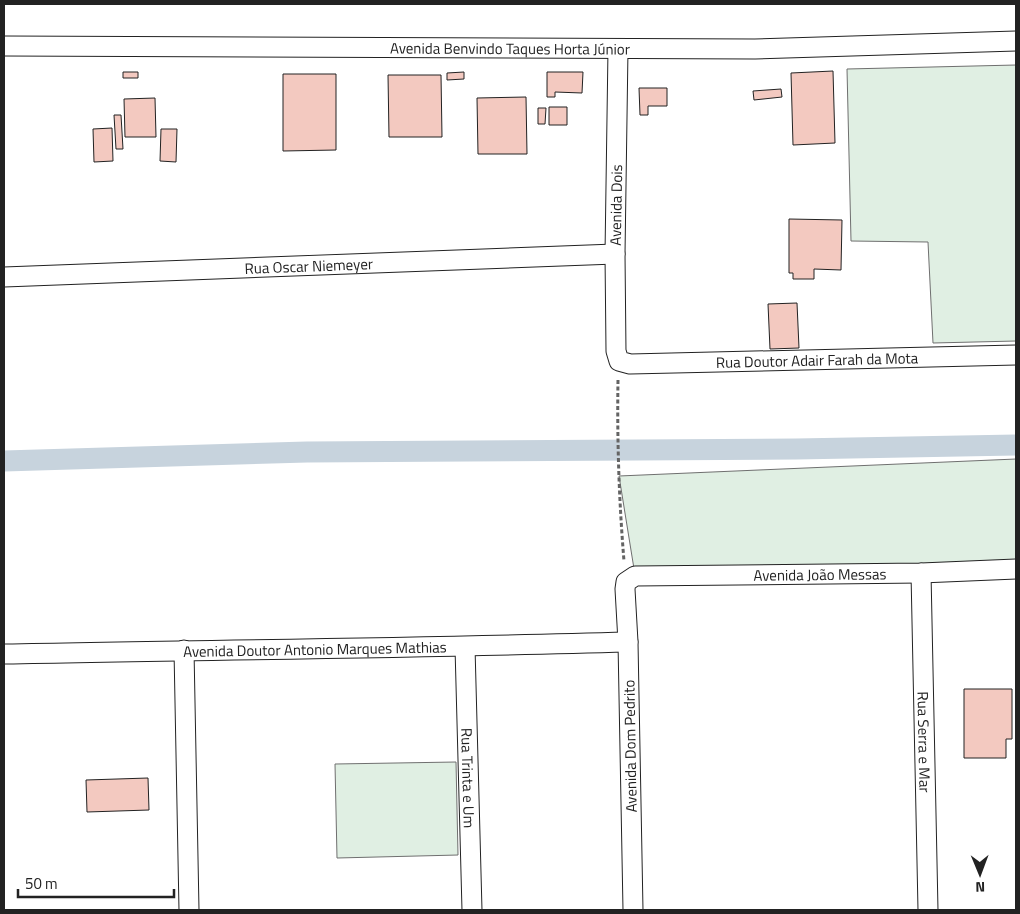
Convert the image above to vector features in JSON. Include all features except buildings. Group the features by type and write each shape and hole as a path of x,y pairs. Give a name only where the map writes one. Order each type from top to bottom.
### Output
{"street":[{"name":"Avenida Benvindo Taques Horta Júnior","path":"4,46 755,49 1016,42"},
{"name":"Avenida Dois","path":"618,49 615,254 616,351 619,361"},
{"name":"Rua Oscar Niemeyer","path":"4,277 615,254"},
{"name":"Rua Doutor Adair Farah da Mota","path":"619,361 630,364 1016,356"},
{"name":"Avenida João Messas","path":"626,582 634,576 921,573 1016,569"},
{"name":"Rua Serra e Mar","path":"921,573 928,910"},
{"name":"Avenida Dom Pedrito","path":"626,582 624,589 628,642 633,910"},
{"name":"Avenida Doutor Antonio Marques Mathias","path":"4,654 464,647 628,642"},
{"name":"Rua Trinta e Um","path":"464,647 472,910"},
{"path":"184,650 189,910"}],"path":[{"path":"619,361 617,414 620,517 626,582"}],"green space":[{"path":"1016,65 1016,341 933,343 928,242 851,241 847,69"},
{"path":"1016,459 1016,566 635,575 619,476"},
{"path":"456,762 458,855 337,858 335,764"}],"waterway":[{"path":"4,461 307,452 796,449 1016,445"}]}
